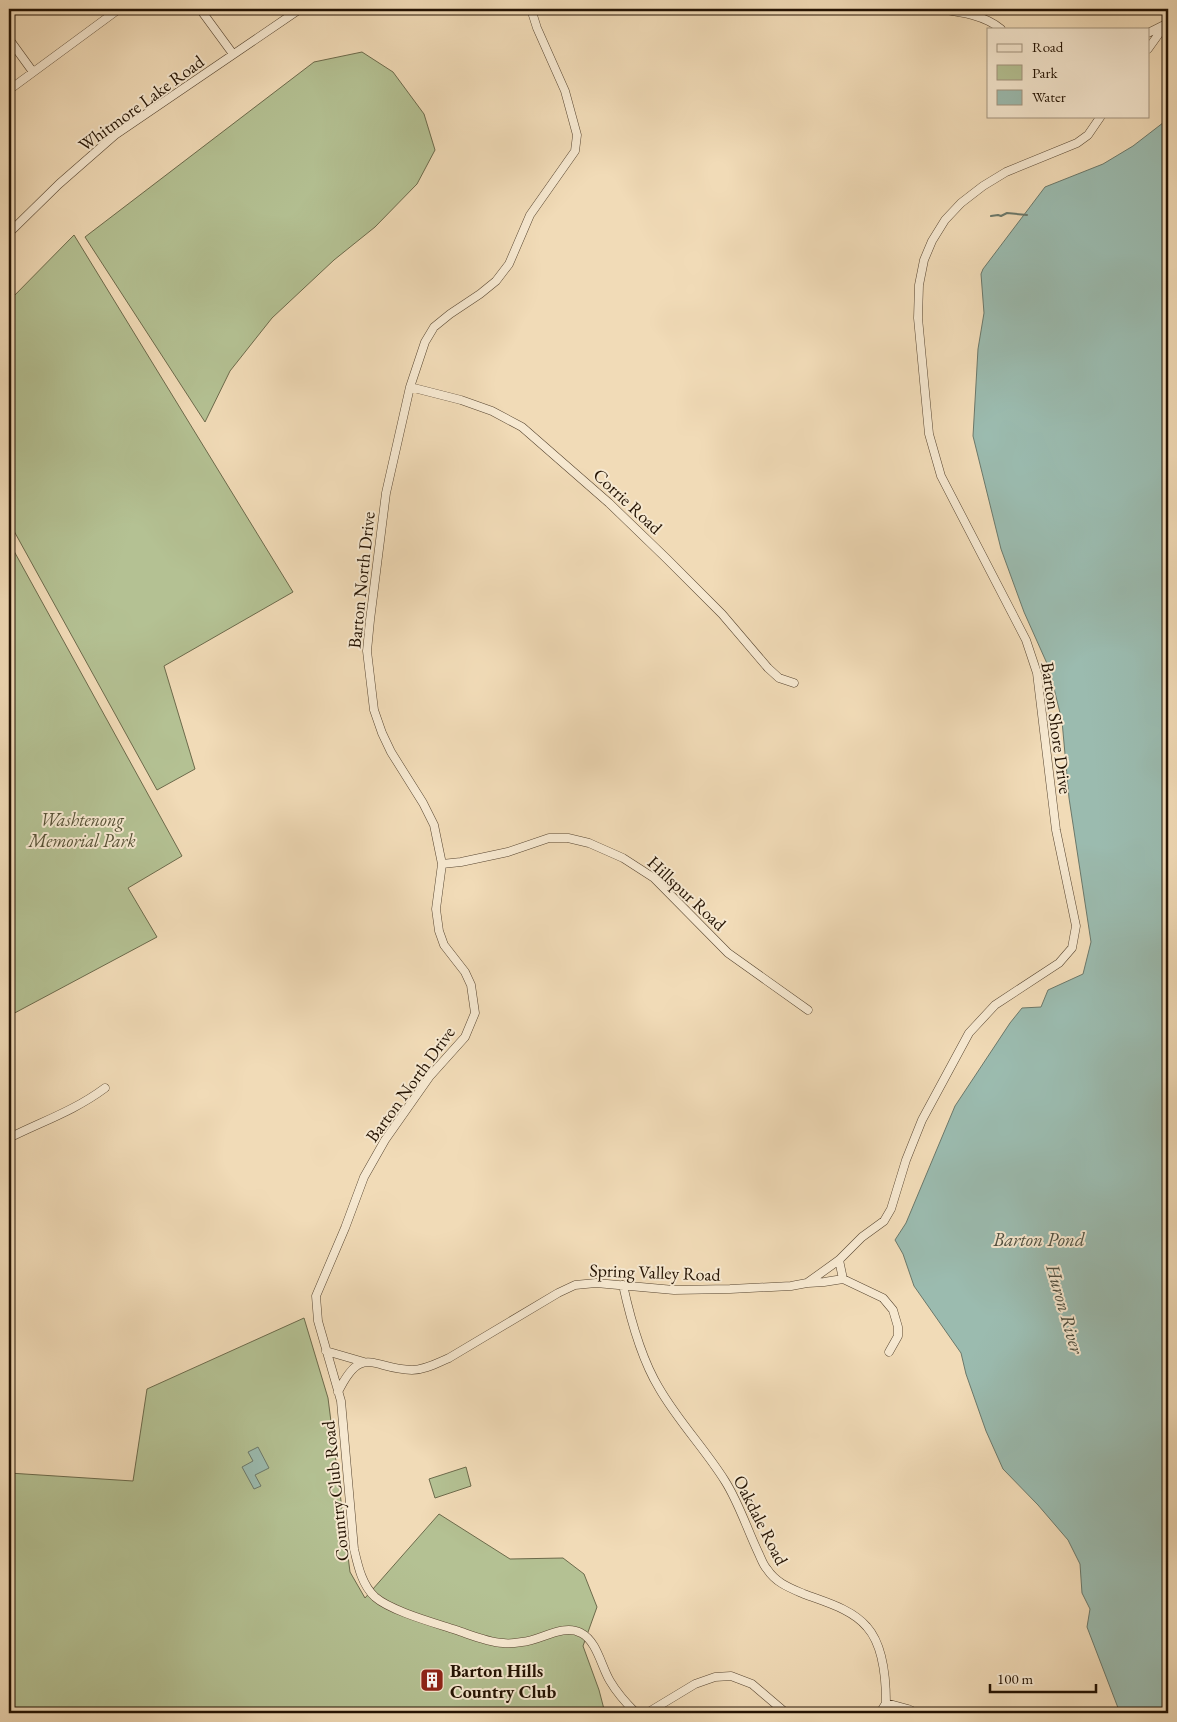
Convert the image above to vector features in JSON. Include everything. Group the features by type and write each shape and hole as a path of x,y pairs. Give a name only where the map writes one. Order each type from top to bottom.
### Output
{"street":[{"path":"9,90 120,9"},
{"path":"200,9 233,54"},
{"name":"Whitmore Lake Road","path":"9,233 59,184 115,135 300,9"},
{"name":"Barton North Drive","path":"338,1392 318,1320 316,1296 364,1178 385,1140 430,1076 465,1037 475,1013 471,986 466,972 444,945 439,930 436,909 442,864 434,825 423,803 391,752 382,732 374,710 367,651 386,493 410,387 425,342 434,327 496,282 509,264 530,215 575,151 577,135 565,91 537,28 531,9"},
{"path":"938,9 971,14 996,24 1000,28"},
{"path":"1150,32 1167,22"},
{"path":"1150,46 1167,22"},
{"path":"9,39 33,72"},
{"name":"Barton Shore Drive","path":"839,1260 862,1237 884,1221 891,1209 906,1160 922,1120 969,1033 995,1005 1059,963 1072,948 1076,926 1056,830 1037,673 1026,640 941,476 929,434 918,318 919,284 924,260 932,241 945,220 961,203 982,186 1006,172 1077,143 1088,135 1100,118"},
{"name":"Corrie Road","path":"410,387 461,400 492,411 522,427 609,503 668,559 722,614 768,668 779,678 794,684"},
{"name":"Hillspur Road","path":"442,864 508,852 548,838 568,838 589,843 623,858 654,878 728,953 808,1010"},
{"path":"9,1138 72,1110 105,1088"},
{"path":"839,1260 843,1279"},
{"name":"Spring Valley Road","path":"326,1351 364,1362 412,1370 449,1358 558,1292 575,1285 596,1283 674,1290 791,1286 807,1283 839,1260"},
{"path":"807,1283 843,1279 883,1298 893,1310 898,1327 898,1336 889,1352"},
{"name":"Oakdale Road","path":"622,1285 647,1362 658,1386 725,1480 766,1569 778,1582 839,1607 855,1616 867,1627 882,1659 886,1703"},
{"path":"338,1392 353,1368 364,1362"},
{"name":"Country Club Road","path":"338,1392 344,1431 354,1549 363,1580 374,1596 384,1603 415,1616 485,1640 503,1644 525,1642 563,1631 573,1630 582,1633 592,1644 618,1694 636,1713"},
{"path":"647,1713 695,1684 715,1677 731,1676 752,1684 786,1713"},
{"path":"880,1713 886,1703 916,1713"}],"green space":[{"path":"362,52 393,72 424,114 435,150 417,184 375,227 334,260 272,318 230,371 205,422 85,237 314,62"},
{"path":"74,235 293,592 164,666 195,769 157,790 9,522 9,301"},
{"name":"Washtenong Memorial Park","path":"9,542 182,856 128,888 157,937 9,1016"},
{"name":"Barton Hills Country Club","path":"304,1318 328,1398 350,1572 365,1598 439,1514 510,1559 563,1558 584,1574 597,1607 583,1646 605,1713 9,1713 9,1473 133,1481 147,1389"},
{"path":"466,1467 471,1486 435,1498 429,1479"}],"water":[{"name":"Barton Pond","path":"1168,119 1168,1377 1165,1401 1168,1424 1168,1713 1120,1713 1087,1627 1090,1609 1082,1593 1080,1564 1068,1540 1038,1505 1003,1469 986,1431 966,1374 961,1353 914,1286 903,1254 895,1240 906,1223 955,1106 1022,1008 1041,1007 1048,990 1083,974 1091,942 1069,798 1062,721 1049,668 1024,612 1001,549 973,436 978,349 984,313 981,274 1045,187 1103,164 1133,146"},
{"path":"258,1447 269,1468 255,1475 261,1486 254,1489 242,1467 253,1461 248,1452"}],"waterway":[{"path":"991,216 1001,216 1007,213 1027,215"}],"place":[{"name":"Barton Hills Country Club","path":"432,1680"}],"water label":[{"name":"Huron River","path":"1065,1309"}]}
